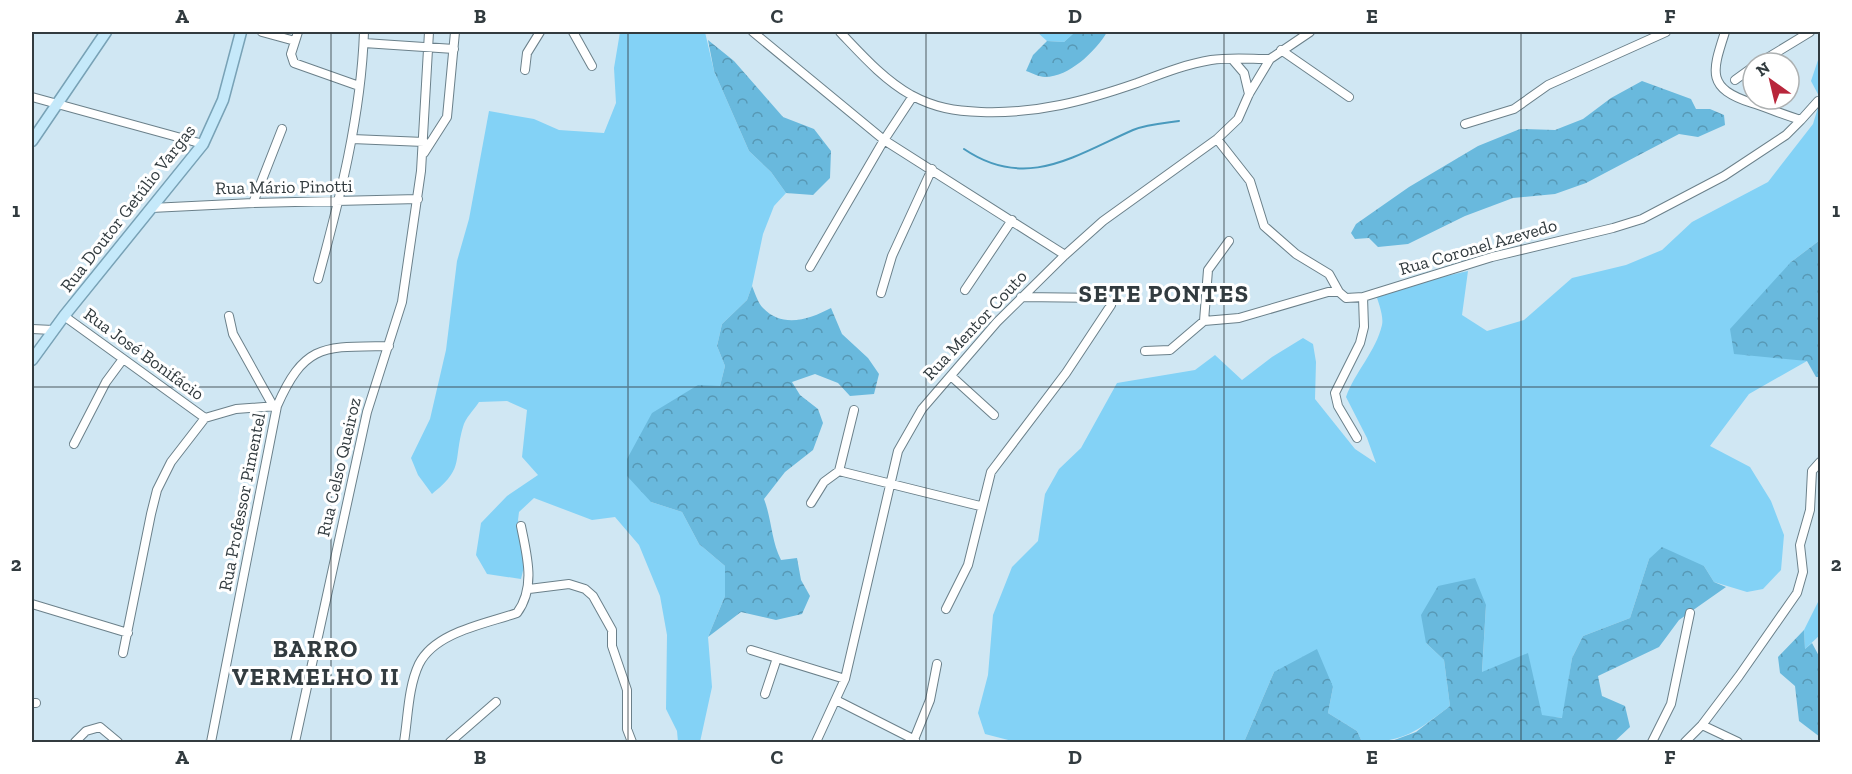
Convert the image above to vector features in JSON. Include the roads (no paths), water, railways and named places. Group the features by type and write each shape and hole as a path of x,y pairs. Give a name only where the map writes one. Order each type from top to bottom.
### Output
{"main road":[{"path":"32,141 106,32"},
{"name":"Rua Doutor Getúlio Vargas","path":"32,360 64,316 203,144 223,100 241,32"}],"street":[{"path":"262,32 295,41"},
{"path":"298,32 291,59 294,63 359,86"},
{"path":"318,279 339,202 352,139 364,32"},
{"name":"Rua Celso Queiroz","path":"295,742 367,412 402,302 423,155 429,32"},
{"path":"423,155 447,117 455,32"},
{"path":"525,70 527,53 540,32"},
{"path":"573,32 592,66"},
{"path":"753,32 884,140 1065,255"},
{"path":"840,32 881,75 912,96 951,111 1004,114 1047,110 1213,59 1270,59"},
{"name":"Rua Mentor Couto","path":"816,742 845,680 889,485 898,451 909,428 951,376 1021,297 1103,221 1217,139 1238,119 1249,94 1270,59 1310,32"},
{"path":"1465,124 1514,109 1548,84 1666,32"},
{"path":"1725,32 1715,70 1723,91 1736,99 1801,120"},
{"path":"1779,51 1810,32"},
{"path":"363,43 454,49"},
{"path":"1281,50 1349,97"},
{"path":"1232,59 1244,73 1249,94"},
{"path":"1735,80 1741,76"},
{"path":"810,267 912,96"},
{"path":"32,97 203,144"},
{"name":"Rua Coronel Azevedo","path":"1339,292 1346,298 1363,297 1492,257 1642,219 1724,176 1785,135 1818,101"},
{"path":"253,203 282,129"},
{"path":"352,139 424,142"},
{"path":"1145,351 1170,350 1204,321 1239,318 1328,292 1339,292 1329,274 1296,254 1264,226 1250,181 1217,139"},
{"path":"881,293 892,255 932,169"},
{"name":"Rua Mário Pinotti","path":"151,208 418,199"},
{"path":"965,290 1012,220"},
{"path":"1204,321 1208,270 1229,241"},
{"path":"946,609 968,565 980,506 991,472 1066,373 1110,305 1105,298 1021,297"},
{"path":"1357,438 1338,406 1335,393 1360,343 1364,327 1363,297"},
{"path":"123,653 157,490 171,462 205,418 236,409 274,405 233,334 229,315"},
{"name":"Rua José Bonifácio","path":"64,316 205,418"},
{"path":"32,329 53,330"},
{"name":"Rua Professor Pimentel","path":"212,742 274,405 292,374 313,354 342,346 389,346"},
{"path":"74,444 106,382 123,358"},
{"path":"951,376 994,415"},
{"path":"811,503 824,482 839,471 854,410"},
{"path":"1685,742 1702,725 1797,593 1803,572 1800,545 1810,510 1812,471 1821,462"},
{"path":"839,471 980,506"},
{"path":"404,742 413,687 419,665 427,654 454,635 517,613 529,589 527,556 521,526"},
{"path":"529,589 577,585 593,596 612,630 612,646 627,690 627,729 632,742"},
{"path":"32,604 128,633"},
{"path":"1652,742 1671,704 1690,613"},
{"path":"751,650 845,680"},
{"path":"765,694 777,658"},
{"path":"836,700 914,741 930,700 937,664"},
{"path":"450,742 496,702"},
{"path":"1702,725 1738,742"},
{"path":"75,742 94,727 107,730 118,742"}],"waterway":[{"path":"964,149 987,161 1008,167 1029,168 1070,159 1138,128 1179,121"}],"district":[{"name":"SETE PONTES","path":"1164,294"},
{"name":"BARRO VERMELHO II","path":"316,663"}]}
